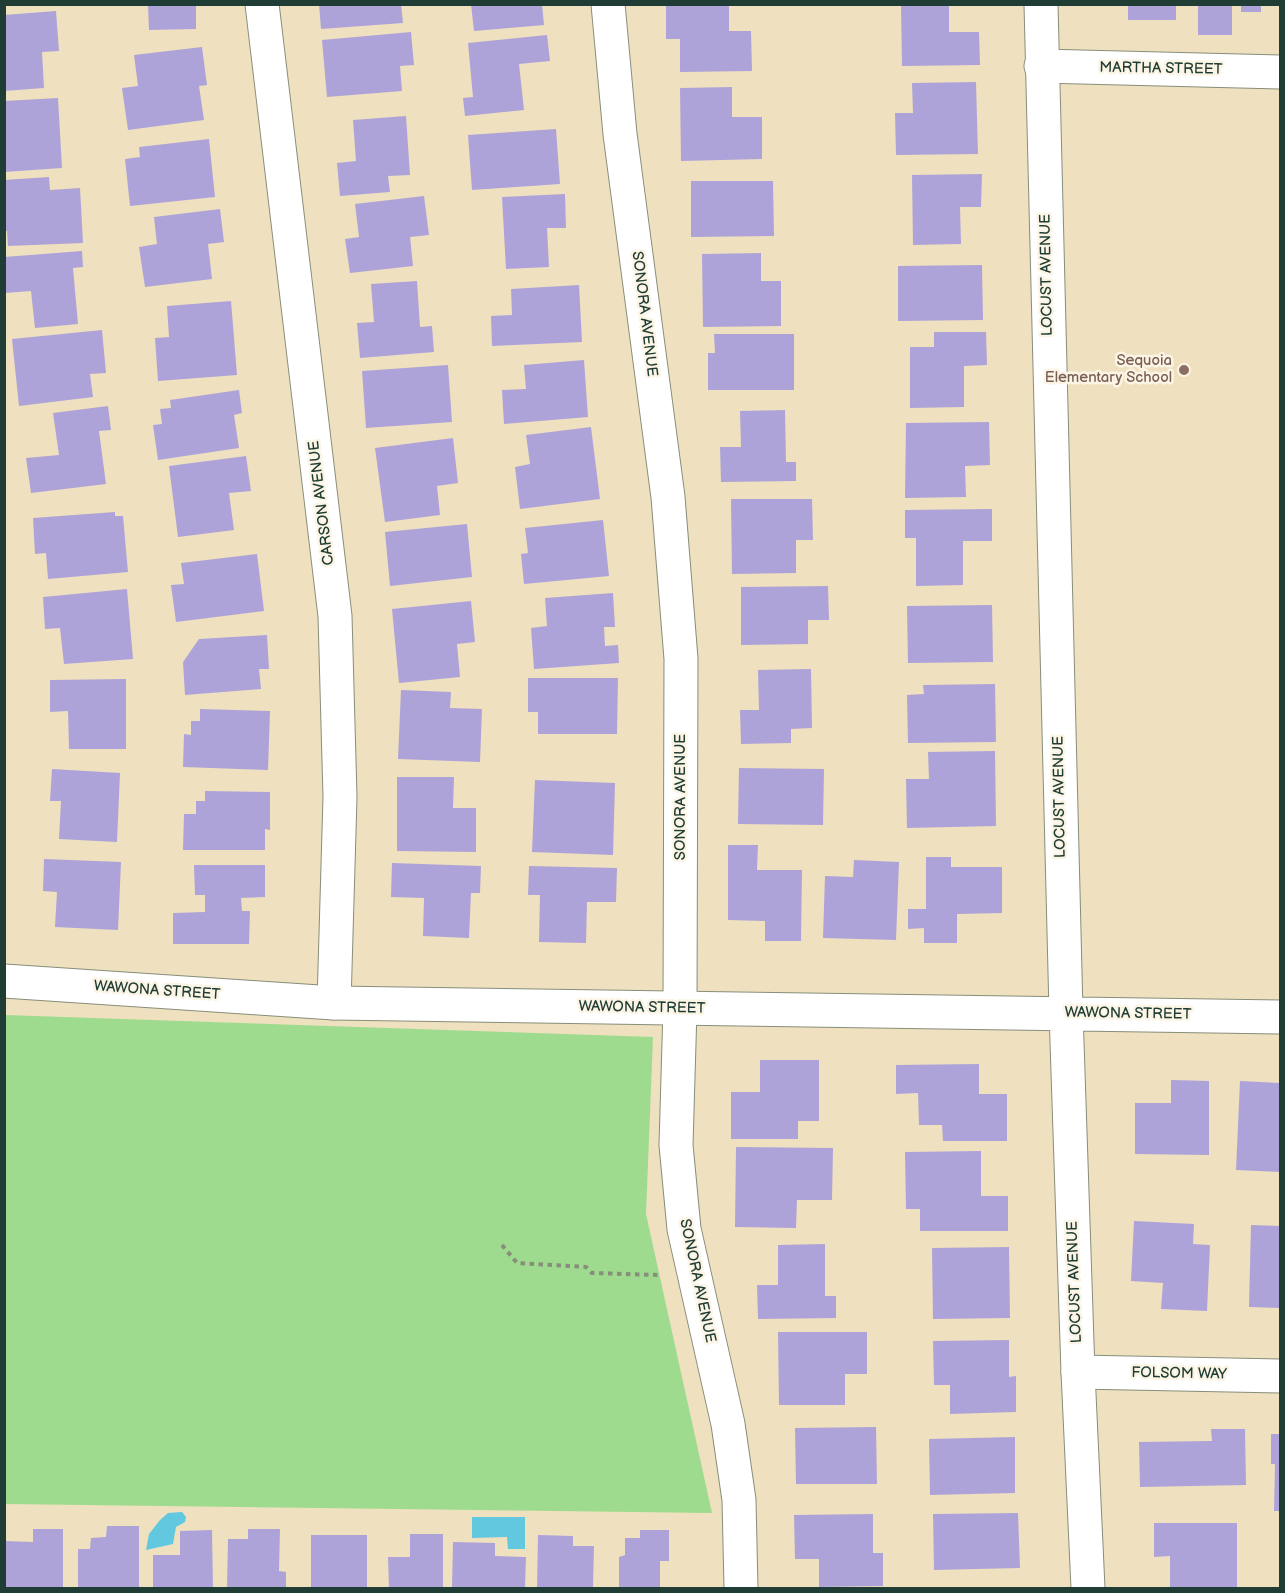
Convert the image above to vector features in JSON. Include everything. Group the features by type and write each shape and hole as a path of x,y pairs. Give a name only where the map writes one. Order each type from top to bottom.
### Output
{"street":[{"name":"CARSON AVENUE","path":"262,4 335,616 340,797 334,1003"},
{"name":"SONORA AVENUE","path":"608,4 620,134 668,497 681,659 681,1009 676,1145 684,1229 728,1424 739,1500 741,1588"},
{"name":"LOCUST AVENUE","path":"1041,4 1066,1012 1088,1588"},
{"name":"MARTHA STREET","path":"1041,66 1281,72"},
{"name":"WAWONA STREET","path":"4,981 334,1003 1066,1012 1281,1017"},
{"name":"FOLSOM WAY","path":"1078,1372 1281,1376"}],"path":[{"path":"502,1245 517,1263 586,1267 592,1273 659,1275"}],"green space":[{"path":"5,1015 653,1037 646,1214 712,1513 5,1504"}],"water":[{"path":"182,1512 186,1517 185,1522 176,1527 173,1544 146,1550 149,1534 160,1520 168,1513"},
{"path":"472,1517 525,1517 525,1549 508,1549 507,1537 472,1538"}],"building":[{"path":"148,4 196,4 196,29 149,30"},
{"path":"319,4 401,4 403,23 321,29"},
{"path":"471,4 542,4 544,25 474,31"},
{"path":"729,4 729,31 751,31 752,71 680,72 680,39 666,39 666,5"},
{"path":"901,4 949,4 949,32 979,32 980,65 902,66"},
{"path":"1128,4 1176,4 1176,20 1128,20"},
{"path":"1198,4 1232,4 1232,35 1198,35"},
{"path":"1241,4 1261,4 1261,12 1241,12"},
{"path":"56,11 59,51 42,52 44,88 4,91 4,15"},
{"path":"411,32 414,65 400,66 402,91 327,97 322,40"},
{"path":"547,35 550,61 519,64 524,110 465,116 463,98 473,97 468,43"},
{"path":"202,47 207,85 199,86 204,120 128,130 122,88 138,86 134,55"},
{"path":"976,82 978,154 896,155 895,113 913,113 912,83"},
{"path":"732,87 732,117 762,117 762,159 681,161 680,88"},
{"path":"58,98 62,168 4,172 4,101"},
{"path":"406,116 410,175 388,176 390,192 340,196 337,163 356,161 353,120"},
{"path":"556,129 560,184 472,190 468,135"},
{"path":"209,139 215,197 130,206 125,159 140,157 139,147"},
{"path":"982,174 981,207 960,207 961,244 913,245 912,175"},
{"path":"49,177 50,190 80,188 83,243 8,246 7,231 4,231 4,180"},
{"path":"691,181 773,181 774,236 691,237"},
{"path":"565,194 566,228 547,228 549,267 506,269 502,197"},
{"path":"424,196 429,235 410,237 413,266 350,273 345,239 359,237 355,204"},
{"path":"220,209 224,242 208,244 212,279 145,287 139,247 157,244 154,217"},
{"path":"82,251 83,267 73,268 78,324 35,328 31,291 5,293 4,257"},
{"path":"761,253 761,281 781,281 781,326 703,327 702,254"},
{"path":"982,265 983,320 898,321 898,266"},
{"path":"417,281 420,327 432,326 434,352 360,358 357,323 374,322 371,284"},
{"path":"579,285 582,342 492,346 491,316 512,315 511,289"},
{"path":"231,301 237,375 158,381 155,338 169,337 167,306"},
{"path":"102,330 106,373 90,374 93,397 19,406 12,339"},
{"path":"934,332 986,332 987,365 964,366 964,407 910,408 910,347 934,347"},
{"path":"714,334 794,334 794,390 708,390 708,353 715,353"},
{"path":"584,360 588,417 504,424 502,390 526,389 524,365"},
{"path":"448,365 452,422 366,428 362,371"},
{"path":"239,390 242,413 234,415 239,448 158,460 153,425 162,424 160,409 171,408 170,400"},
{"path":"108,406 111,430 99,431 106,484 31,493 26,458 59,455 53,413"},
{"path":"785,410 786,462 796,462 796,481 721,482 720,447 741,447 740,411"},
{"path":"989,422 990,465 965,466 966,497 905,498 906,423"},
{"path":"591,427 600,499 520,509 515,467 530,464 526,435"},
{"path":"453,438 458,483 437,486 440,515 385,522 375,448"},
{"path":"246,456 251,491 229,493 234,530 178,537 169,466"},
{"path":"731,499 812,499 813,540 796,540 796,573 732,574"},
{"path":"992,509 992,541 963,541 963,585 916,586 916,538 905,538 905,510"},
{"path":"115,512 115,516 123,516 128,572 48,579 46,553 35,554 33,518"},
{"path":"603,520 609,576 524,584 521,554 528,553 525,528"},
{"path":"467,524 472,577 390,586 385,532"},
{"path":"257,554 264,611 176,622 171,585 184,584 181,563"},
{"path":"828,586 829,620 808,620 808,644 741,645 741,587"},
{"path":"127,589 133,659 64,664 60,628 45,629 43,597"},
{"path":"613,593 615,627 604,627 605,646 618,645 619,663 534,669 531,628 547,626 545,598"},
{"path":"471,601 475,642 457,644 460,677 399,683 392,609"},
{"path":"992,605 993,662 908,663 907,606"},
{"path":"267,635 269,669 259,669 261,689 185,695 183,662 199,639"},
{"path":"811,669 812,728 791,729 791,743 741,744 740,710 759,710 758,670"},
{"path":"528,678 618,678 617,734 538,734 538,712 528,712"},
{"path":"126,679 126,749 69,749 68,711 50,712 50,680"},
{"path":"995,684 996,742 908,743 907,695 924,694 923,685"},
{"path":"401,690 451,692 450,708 482,709 480,762 398,759"},
{"path":"200,709 270,711 268,770 183,767 184,734 191,735 191,721 200,721"},
{"path":"995,751 996,826 907,828 906,779 929,779 928,752"},
{"path":"739,768 824,769 823,825 738,824"},
{"path":"52,769 120,773 117,842 59,839 61,801 50,801"},
{"path":"397,777 454,777 453,808 476,808 476,852 397,851"},
{"path":"535,780 615,783 613,855 532,852"},
{"path":"205,791 270,792 270,830 265,829 265,850 183,850 184,814 196,814 196,801 205,801"},
{"path":"728,845 758,845 757,870 802,870 801,941 765,941 765,921 728,920"},
{"path":"926,857 951,857 951,867 1002,867 1002,913 957,914 957,943 924,943 924,928 908,929 908,909 926,909"},
{"path":"44,859 121,862 118,930 55,927 57,892 43,891"},
{"path":"854,860 899,862 896,940 823,938 825,876 853,877"},
{"path":"392,863 481,866 480,893 471,893 469,938 423,936 424,898 391,897"},
{"path":"194,865 265,865 265,897 241,898 242,911 250,911 249,944 173,944 173,913 205,912 205,895 195,895"},
{"path":"529,866 617,868 616,902 587,902 586,943 539,942 540,895 528,895"},
{"path":"760,1060 819,1060 819,1121 798,1121 798,1139 731,1139 731,1092 760,1092"},
{"path":"979,1064 979,1094 1007,1094 1007,1141 943,1141 942,1125 919,1125 918,1093 896,1094 896,1065"},
{"path":"1171,1080 1209,1081 1209,1155 1135,1154 1135,1103 1171,1103"},
{"path":"1240,1081 1280,1083 1280,1172 1236,1170"},
{"path":"736,1147 833,1148 832,1200 797,1200 796,1228 735,1227"},
{"path":"981,1151 981,1196 1008,1196 1008,1231 920,1231 920,1209 906,1209 905,1152"},
{"path":"1134,1221 1194,1224 1193,1244 1210,1245 1207,1311 1161,1309 1163,1283 1131,1281"},
{"path":"1251,1225 1280,1226 1280,1308 1249,1307"},
{"path":"825,1244 825,1296 836,1296 836,1318 758,1319 757,1285 778,1285 778,1245"},
{"path":"1009,1247 1010,1318 933,1319 932,1248"},
{"path":"778,1332 867,1332 867,1374 845,1374 845,1405 779,1405"},
{"path":"1009,1340 1009,1377 1016,1376 1016,1412 950,1414 950,1385 934,1385 933,1341"},
{"path":"876,1427 877,1484 796,1484 795,1428"},
{"path":"1211,1429 1245,1429 1246,1485 1140,1487 1139,1442 1212,1441"},
{"path":"1271,1434 1280,1434 1280,1511 1274,1511 1275,1464 1271,1464"},
{"path":"1015,1437 1015,1493 930,1495 929,1439"},
{"path":"1018,1513 1020,1568 934,1570 933,1514"},
{"path":"873,1514 873,1553 883,1553 883,1586 819,1587 819,1559 795,1559 794,1515"},
{"path":"1154,1523 1237,1523 1237,1588 1170,1588 1170,1556 1154,1557"},
{"path":"107,1526 139,1526 139,1588 78,1588 78,1549 90,1549 91,1538 106,1537"},
{"path":"33,1529 63,1529 63,1588 4,1587 4,1541 33,1542"},
{"path":"248,1529 280,1529 279,1571 286,1572 286,1588 227,1588 228,1539 248,1539"},
{"path":"212,1530 213,1588 153,1588 153,1555 180,1555 180,1531"},
{"path":"640,1530 669,1530 669,1561 660,1561 660,1588 619,1588 619,1557 625,1555 625,1538 640,1538"},
{"path":"410,1534 443,1534 443,1588 389,1588 388,1557 410,1557"},
{"path":"311,1535 367,1535 367,1588 311,1588"},
{"path":"538,1535 573,1536 573,1546 594,1546 593,1588 537,1588"},
{"path":"453,1542 495,1543 495,1556 526,1557 525,1588 452,1588"}],"place":[{"name":"Sequoia Elementary School","path":"1184,370"}]}
